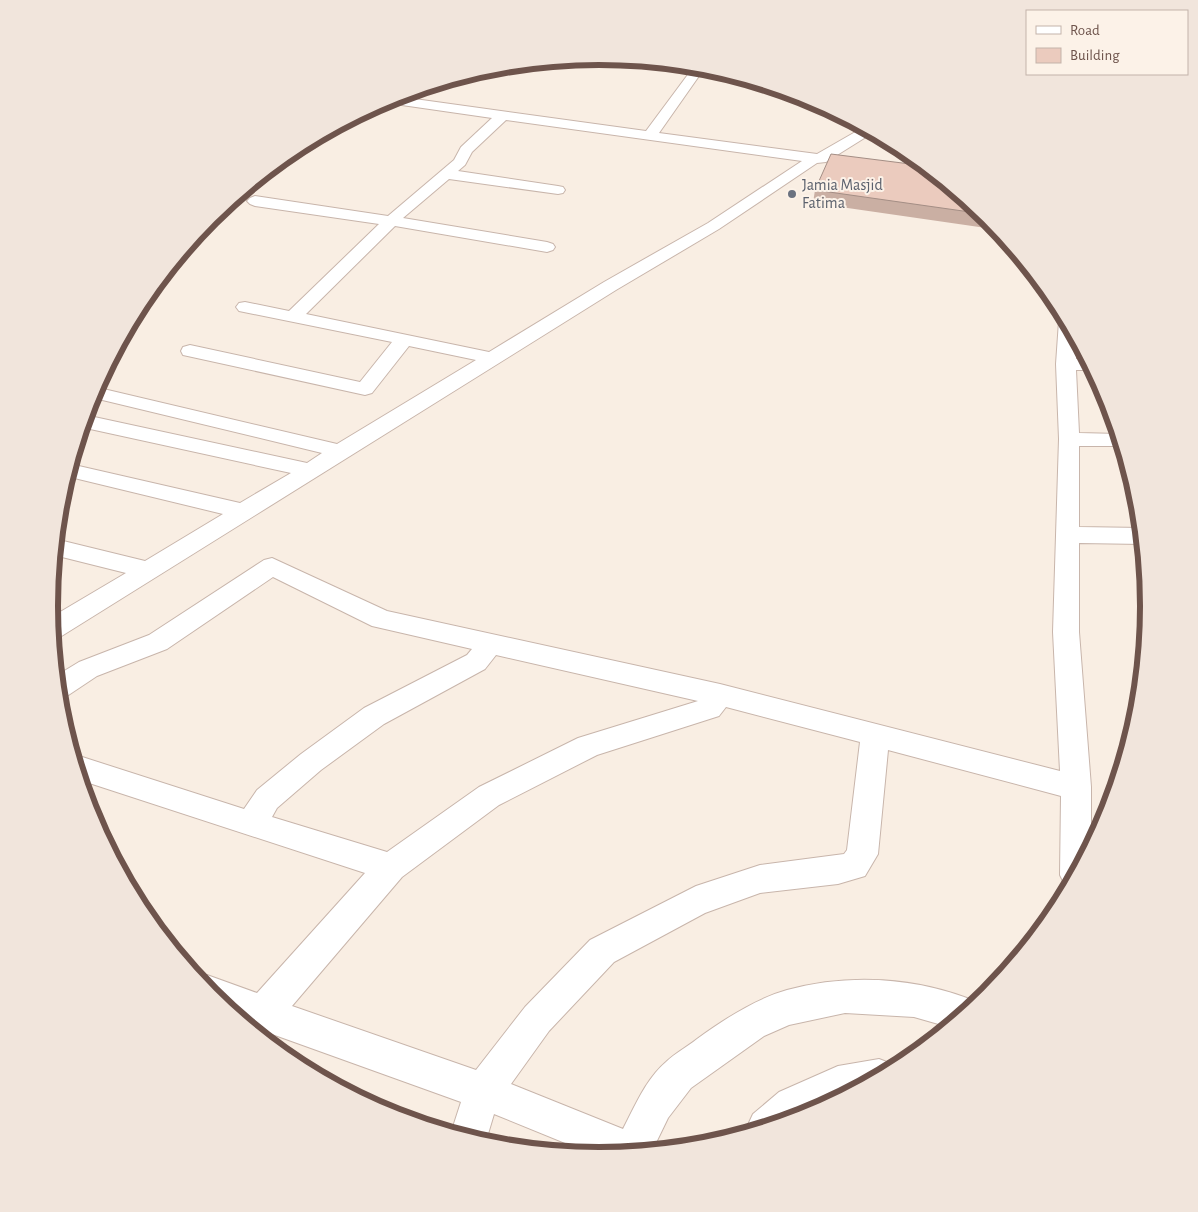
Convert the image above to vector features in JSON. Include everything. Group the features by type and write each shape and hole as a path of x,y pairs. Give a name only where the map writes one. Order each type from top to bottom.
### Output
{"street":[{"path":"650,135 695,73"},
{"path":"403,101 838,162"},
{"path":"293,317 391,222 460,162 466,150 503,115"},
{"path":"59,625 816,159 863,133"},
{"path":"446,174 558,190"},
{"path":"255,201 547,248"},
{"path":"245,307 492,358"},
{"path":"1067,334 1066,364 1069,439 1066,632 1076,787 1076,862"},
{"path":"190,351 365,389 404,339"},
{"path":"1066,364 1084,365"},
{"path":"101,394 339,452"},
{"path":"90,422 310,470"},
{"path":"1069,439 1114,440"},
{"path":"75,472 243,511"},
{"path":"1068,535 1136,536"},
{"path":"61,548 149,570"},
{"path":"63,685 88,669 158,642 272,566 381,618 720,695 1076,787"},
{"path":"251,824 266,799 311,762 374,716 476,662 491,643"},
{"path":"258,1022 391,867 489,796 588,746 709,708 720,695"},
{"path":"470,1132 483,1092 537,1019 602,951 696,901 732,888 760,879 838,870 854,866 862,854 875,734"},
{"path":"83,769 391,867"},
{"path":"636,1146 655,1106 678,1075 718,1045 752,1024 786,1008 845,996 914,1000 957,1012"},
{"path":"241,1012 258,1022 483,1092 620,1147"},
{"path":"778,1117 792,1105 838,1084 860,1080"}],"building":[{"path":"831,154 912,164 929,176 970,212 815,190"}],"place":[{"name":"Jamia Masjid Fatima","path":"792,194"}]}
